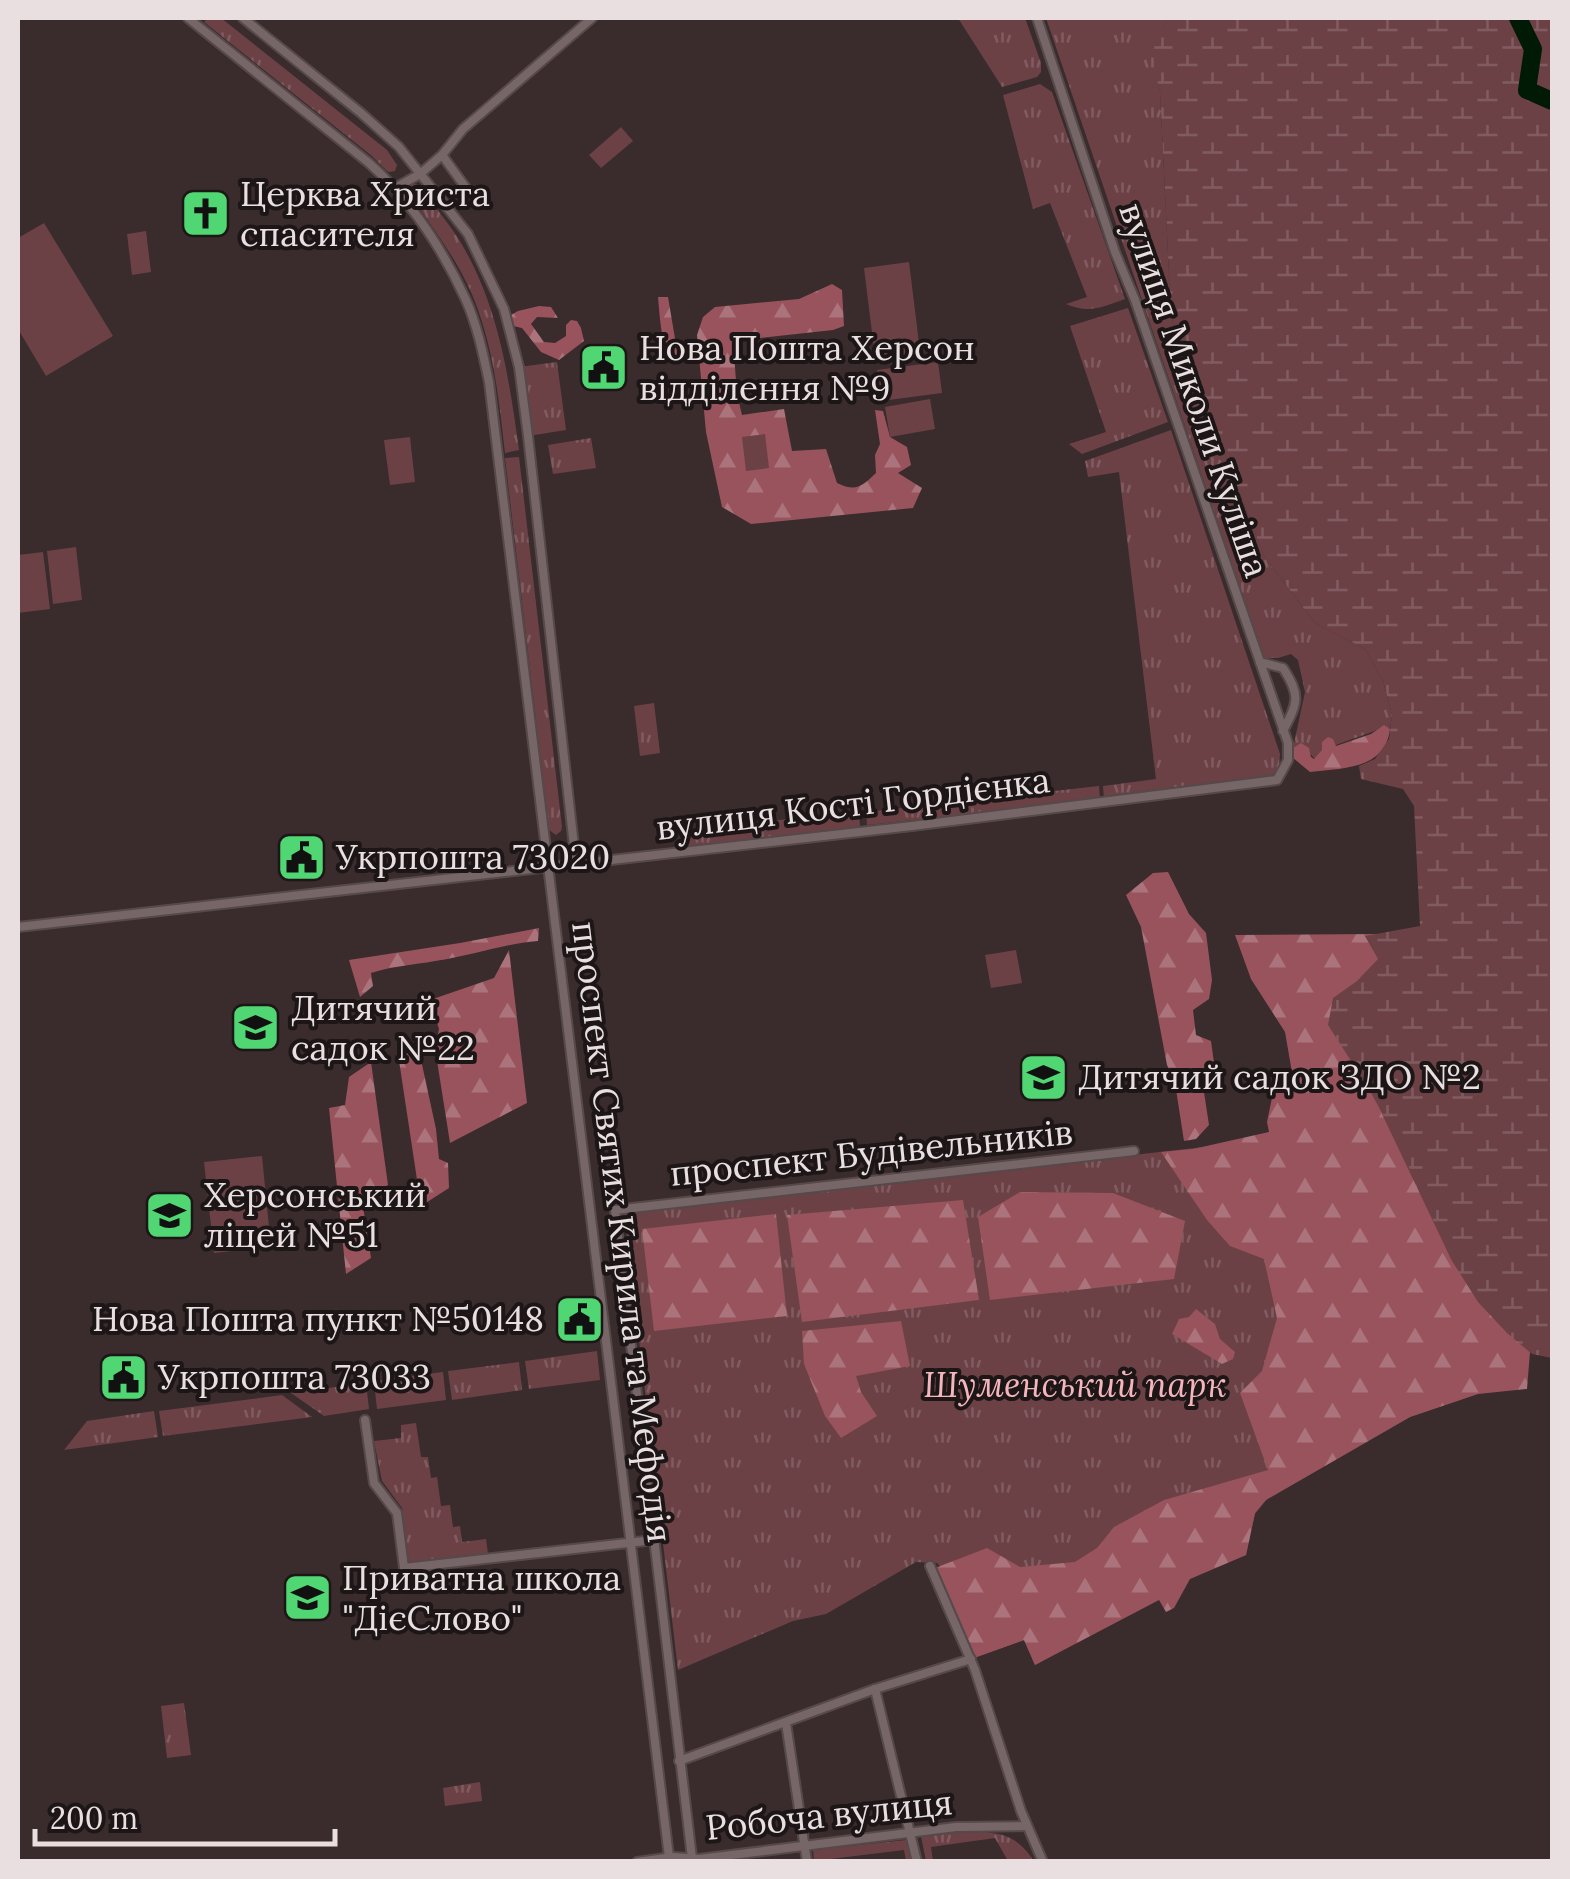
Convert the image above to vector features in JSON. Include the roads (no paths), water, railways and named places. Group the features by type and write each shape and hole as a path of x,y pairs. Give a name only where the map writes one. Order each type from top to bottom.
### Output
{"street":[{"name":"проспект Святих Кирила та Мефодія","path":"188,18 395,188 445,261 466,299 478,336 489,382 669,1858"},
{"path":"243,18 399,147 468,234 504,309 528,436 576,864"},
{"path":"395,188 420,174 463,129 592,18"},
{"name":"вулиця Миколи Куліша","path":"1037,18 1115,252 1284,730 1288,760 1277,780"},
{"path":"442,155 466,188"},
{"path":"1260,662 1283,668 1294,685 1296,707 1284,730"},
{"name":"вулиця Кості Гордієнка","path":"18,927 912,826 1277,780"},
{"name":"проспект Будівельників","path":"654,1540 615,1210 1134,1151"},
{"path":"365,1420 374,1483 397,1513 404,1568 654,1540 679,1762 697,1860"},
{"path":"930,1566 971,1659 1027,1826 1043,1862"},
{"name":"Робоча вулиця","path":"679,1762 874,1689 971,1659"},
{"path":"874,1689 917,1862"},
{"path":"786,1723 807,1862"},
{"name":"Робоча вулиця","path":"637,1862 697,1860 956,1827 1027,1826"}],"waterway":[{"path":"1518,18 1533,49 1527,90 1552,101"}],"place":[{"name":"Церква Христа спасителя","path":"205,214"},
{"name":"Нова Пошта Херсон відділення №9","path":"604,368"},
{"name":"Укрпошта 73020","path":"301,857"},
{"name":"Дитячий садок №22","path":"256,1028"},
{"name":"Дитячий садок ЗДО №2","path":"1043,1077"},
{"name":"Херсонський ліцей №51","path":"169,1215"},
{"name":"Нова Пошта пункт №50148","path":"579,1319"},
{"name":"Укрпошта 73033","path":"123,1377"},
{"name":"Приватна школа \"ДієСлово\"","path":"307,1598"}],"park label":[{"name":"Шуменський парк","path":"1075,1385"}]}
